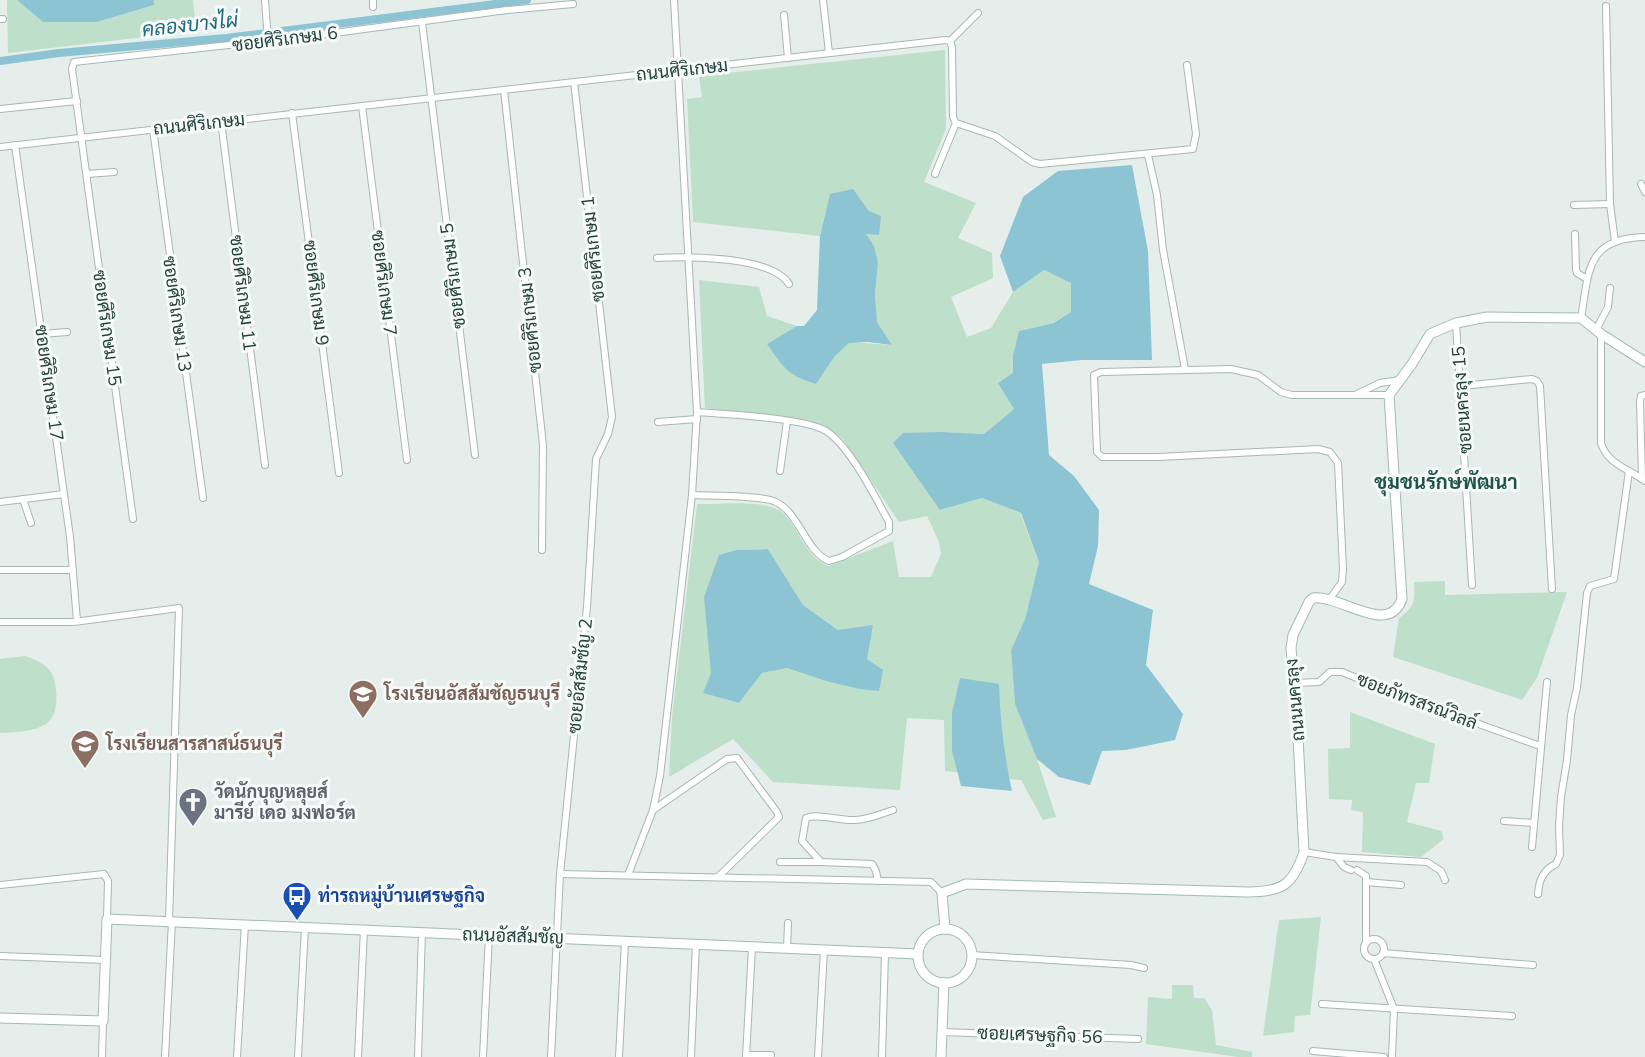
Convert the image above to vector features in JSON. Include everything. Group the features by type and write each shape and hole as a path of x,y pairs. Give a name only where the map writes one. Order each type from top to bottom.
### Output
{"street":[{"path":"265,0 268,38"},
{"path":"628,875 653,810 660,776 692,495 697,416 674,0"},
{"path":"823,0 829,53"},
{"name":"ซอยศิริเกษม 6","path":"82,137 72,65 78,60 573,4"},
{"path":"1606,6 1610,204 1616,242"},
{"path":"978,13 950,41 953,117 956,123 995,136 1032,162 1040,164 1193,149 1196,134 1187,65"},
{"path":"784,15 788,58"},
{"name":"ซอยศิริเกษม 5","path":"422,22 475,455"},
{"name":"ถนนศิริเกษม","path":"0,147 950,41"},
{"name":"ซอยศิริเกษม 1","path":"574,82 612,417"},
{"name":"ซอยศิริเกษม 3","path":"504,90 543,445 542,550"},
{"path":"0,109 77,101"},
{"name":"ซอยศิริเกษม 7","path":"362,105 407,460"},
{"name":"ซอยศิริเกษม 9","path":"292,113 339,473"},
{"name":"ซอยศิริเกษม 11","path":"221,121 266,465"},
{"path":"935,174 956,123"},
{"name":"ซอยศิริเกษม 13","path":"153,129 202,498"},
{"name":"ซอยศิริเกษม 15","path":"82,137 133,519"},
{"name":"ซอยศิริเกษม 17","path":"15,145 64,494 77,621"},
{"path":"1148,154 1157,195 1163,250 1185,369"},
{"path":"87,174 114,172"},
{"path":"1641,184 1645,192"},
{"path":"1574,205 1610,204"},
{"path":"1575,234 1575,269 1587,279"},
{"path":"1581,318 1590,265 1596,255 1616,242 1634,237 1645,237"},
{"path":"657,258 689,256 731,261 766,269 785,278 789,284"},
{"path":"1610,288 1608,307 1599,332 1601,443 1608,458 1644,480"},
{"path":"1389,395 1292,395 1281,392 1258,375 1220,368 1101,372 1094,375 1093,385 1098,455 1105,458 1158,457 1318,449 1330,452 1338,463 1343,568 1342,582 1329,600 1381,616 1391,615 1398,609 1401,599 1389,395 1430,334 1456,323 1487,317 1581,318 1645,362"},
{"name":"ซอยนครลุง 15","path":"1456,323 1462,386 1472,585"},
{"path":"42,334 67,332"},
{"path":"1462,386 1532,379 1540,386 1552,589"},
{"path":"1357,394 1380,383 1400,380"},
{"path":"1644,480 1640,401 1641,396 1645,395"},
{"path":"658,422 697,416 787,421 815,426 831,435 840,444 890,522 889,531 842,557 829,561 817,552 791,515 776,502 733,496 692,495"},
{"name":"ซอยอัสสัมชัญ 2","path":"551,1057 560,874 587,607 596,459 608,434 612,417"},
{"path":"780,471 787,421"},
{"path":"1538,894 1541,876 1557,864 1560,855 1561,797 1568,760 1571,716 1577,688 1587,593 1590,586 1614,579 1629,471"},
{"path":"0,502 64,494"},
{"path":"23,499 31,523"},
{"path":"0,570 73,570"},
{"name":"ถนนนครลุง","path":"942,893 975,883 1269,892 1290,881 1299,868 1304,852 1291,648 1293,635 1309,602 1314,598 1329,600"},
{"path":"0,622 77,621 179,608 165,1057"},
{"name":"ซอยภัทรสรณ์วิลล์","path":"1294,683 1319,682 1330,672 1342,672 1540,746"},
{"path":"1532,847 1546,682"},
{"path":"653,810 727,759 737,758 777,812 779,818 718,877"},
{"path":"821,862 802,841 806,818 815,816 835,820 855,820 892,810"},
{"path":"1504,821 1534,822"},
{"path":"1304,852 1336,857 1427,862 1441,871 1445,880"},
{"path":"1336,857 1344,867 1366,876 1366,943 1364,948 1369,958 1374,959"},
{"path":"780,862 872,864 878,881"},
{"path":"0,885 104,874 108,881 102,1057"},
{"path":"560,874 931,882 942,893 945,929"},
{"path":"1366,882 1401,885"},
{"name":"ถนนอัสสัมชัญ","path":"107,919 918,954"},
{"path":"787,949 788,923"},
{"path":"237,1057 245,924"},
{"path":"298,1057 305,927"},
{"path":"358,1057 364,929"},
{"path":"945,929 965,937 972,955 970,966 963,976 944,983 932,979 924,972 918,954 928,935 945,929"},
{"path":"418,1057 422,932"},
{"path":"483,1057 489,935"},
{"path":"1366,943 1377,940 1384,947 1383,953"},
{"path":"619,1057 625,941"},
{"path":"691,1057 696,943"},
{"path":"752,947 746,1056 771,1055"},
{"path":"818,1057 824,950"},
{"path":"882,1057 885,953"},
{"path":"1374,959 1383,953 1533,965"},
{"path":"972,955 1131,965 1143,968"},
{"path":"0,956 105,960"},
{"path":"1374,959 1394,1009 1392,1057"},
{"path":"941,1057 944,983"},
{"path":"1322,1004 1512,1016"},
{"path":"0,1018 103,1021"},
{"name":"ซอยเศรษฐกิจ 56","path":"942,1032 1138,1039"},
{"path":"1313,1051 1384,1057"}],"green space":[{"path":"7,0 17,0 43,22 97,22 154,5 154,0 193,0 196,31 8,53"},
{"path":"945,50 946,129 924,182 976,203 958,238 992,253 993,278 951,297 967,337 991,328 1013,292 1043,270 1072,283 1071,312 1054,323 1019,331 1013,355 1014,409 984,434 943,432 940,510 982,498 1020,513 1039,562 1025,619 1011,650 1015,704 1037,759 1056,817 1043,820 1021,780 945,771 944,720 907,718 900,790 773,782 733,739 669,777 672,717 697,504 751,504 772,507 786,516 807,548 820,562 828,566 893,541 899,577 931,577 941,554 939,542 927,516 899,522 842,438 823,425 705,408 699,280 759,287 767,316 797,326 767,344 816,384 835,356 849,342 892,345 877,322 875,294 878,263 866,233 869,211 859,197 830,194 820,236 693,222 687,99 702,97 699,76","holes":["768,549 803,605 838,630 867,659 826,681 787,668 762,673 739,703 703,693 711,674 737,550"]},
{"path":"1445,581 1445,595 1567,592 1537,678 1522,700 1393,657 1399,618 1413,603 1414,582"},
{"path":"25,656 37,660 50,670 56,686 56,708 51,720 36,729 0,733 0,659"},
{"path":"1350,712 1435,744 1429,783 1416,783 1407,822 1441,831 1444,839 1421,857 1362,852 1363,812 1351,810 1352,800 1329,799 1328,749 1350,748"},
{"path":"1321,917 1310,1015 1295,1016 1294,1032 1263,1036 1279,920"},
{"path":"1172,985 1193,985 1194,998 1204,998 1212,1010 1216,1045 1252,1052 1252,1057 1146,1044 1148,997 1172,999"}],"water":[{"path":"17,0 154,0 154,5 97,22 43,22"},
{"path":"1132,165 1148,251 1152,360 1082,360 1042,364 1049,455 1074,476 1099,510 1098,546 1089,584 1153,610 1146,665 1183,714 1175,740 1126,750 1102,751 1090,785 1059,777 1037,759 1015,704 1011,650 1025,619 1039,562 1021,513 982,498 940,510 893,443 903,433 984,434 1014,409 998,383 1013,373 1013,355 1019,331 1054,323 1071,312 1071,283 1044,270 1013,292 1000,256 1023,197 1058,171"},
{"path":"853,189 869,211 881,216 879,235 866,234 874,246 878,263 875,294 877,322 892,345 868,342 849,343 835,356 816,384 787,370 767,344 797,326 804,326 817,310 820,236 830,194"},
{"path":"768,549 803,605 838,630 873,625 867,659 883,670 879,691 826,681 787,668 762,673 739,703 703,693 711,673 704,597 719,555 737,550"},
{"path":"960,678 999,684 1003,738 1012,791 961,786 952,751 952,713"}],"waterway":[{"name":"คลองบางไผ่","path":"0,61 59,53 226,38 527,0"}],"place":[{"name":"โรงเรียนอัสสัมชัญธนบุรี","path":"363,720"},
{"name":"โรงเรียนสารสาสน์ธนบุรี","path":"85,770"},
{"name":"วัดนักบุญหลุยส์ มารีย์ เดอ มงฟอร์ต","path":"193,828"},
{"name":"ท่ารถหมู่บ้านเศรษฐกิจ","path":"297,922"}],"district":[{"name":"ชุมชนรักษ์พัฒนา","path":"1446,482"}]}
